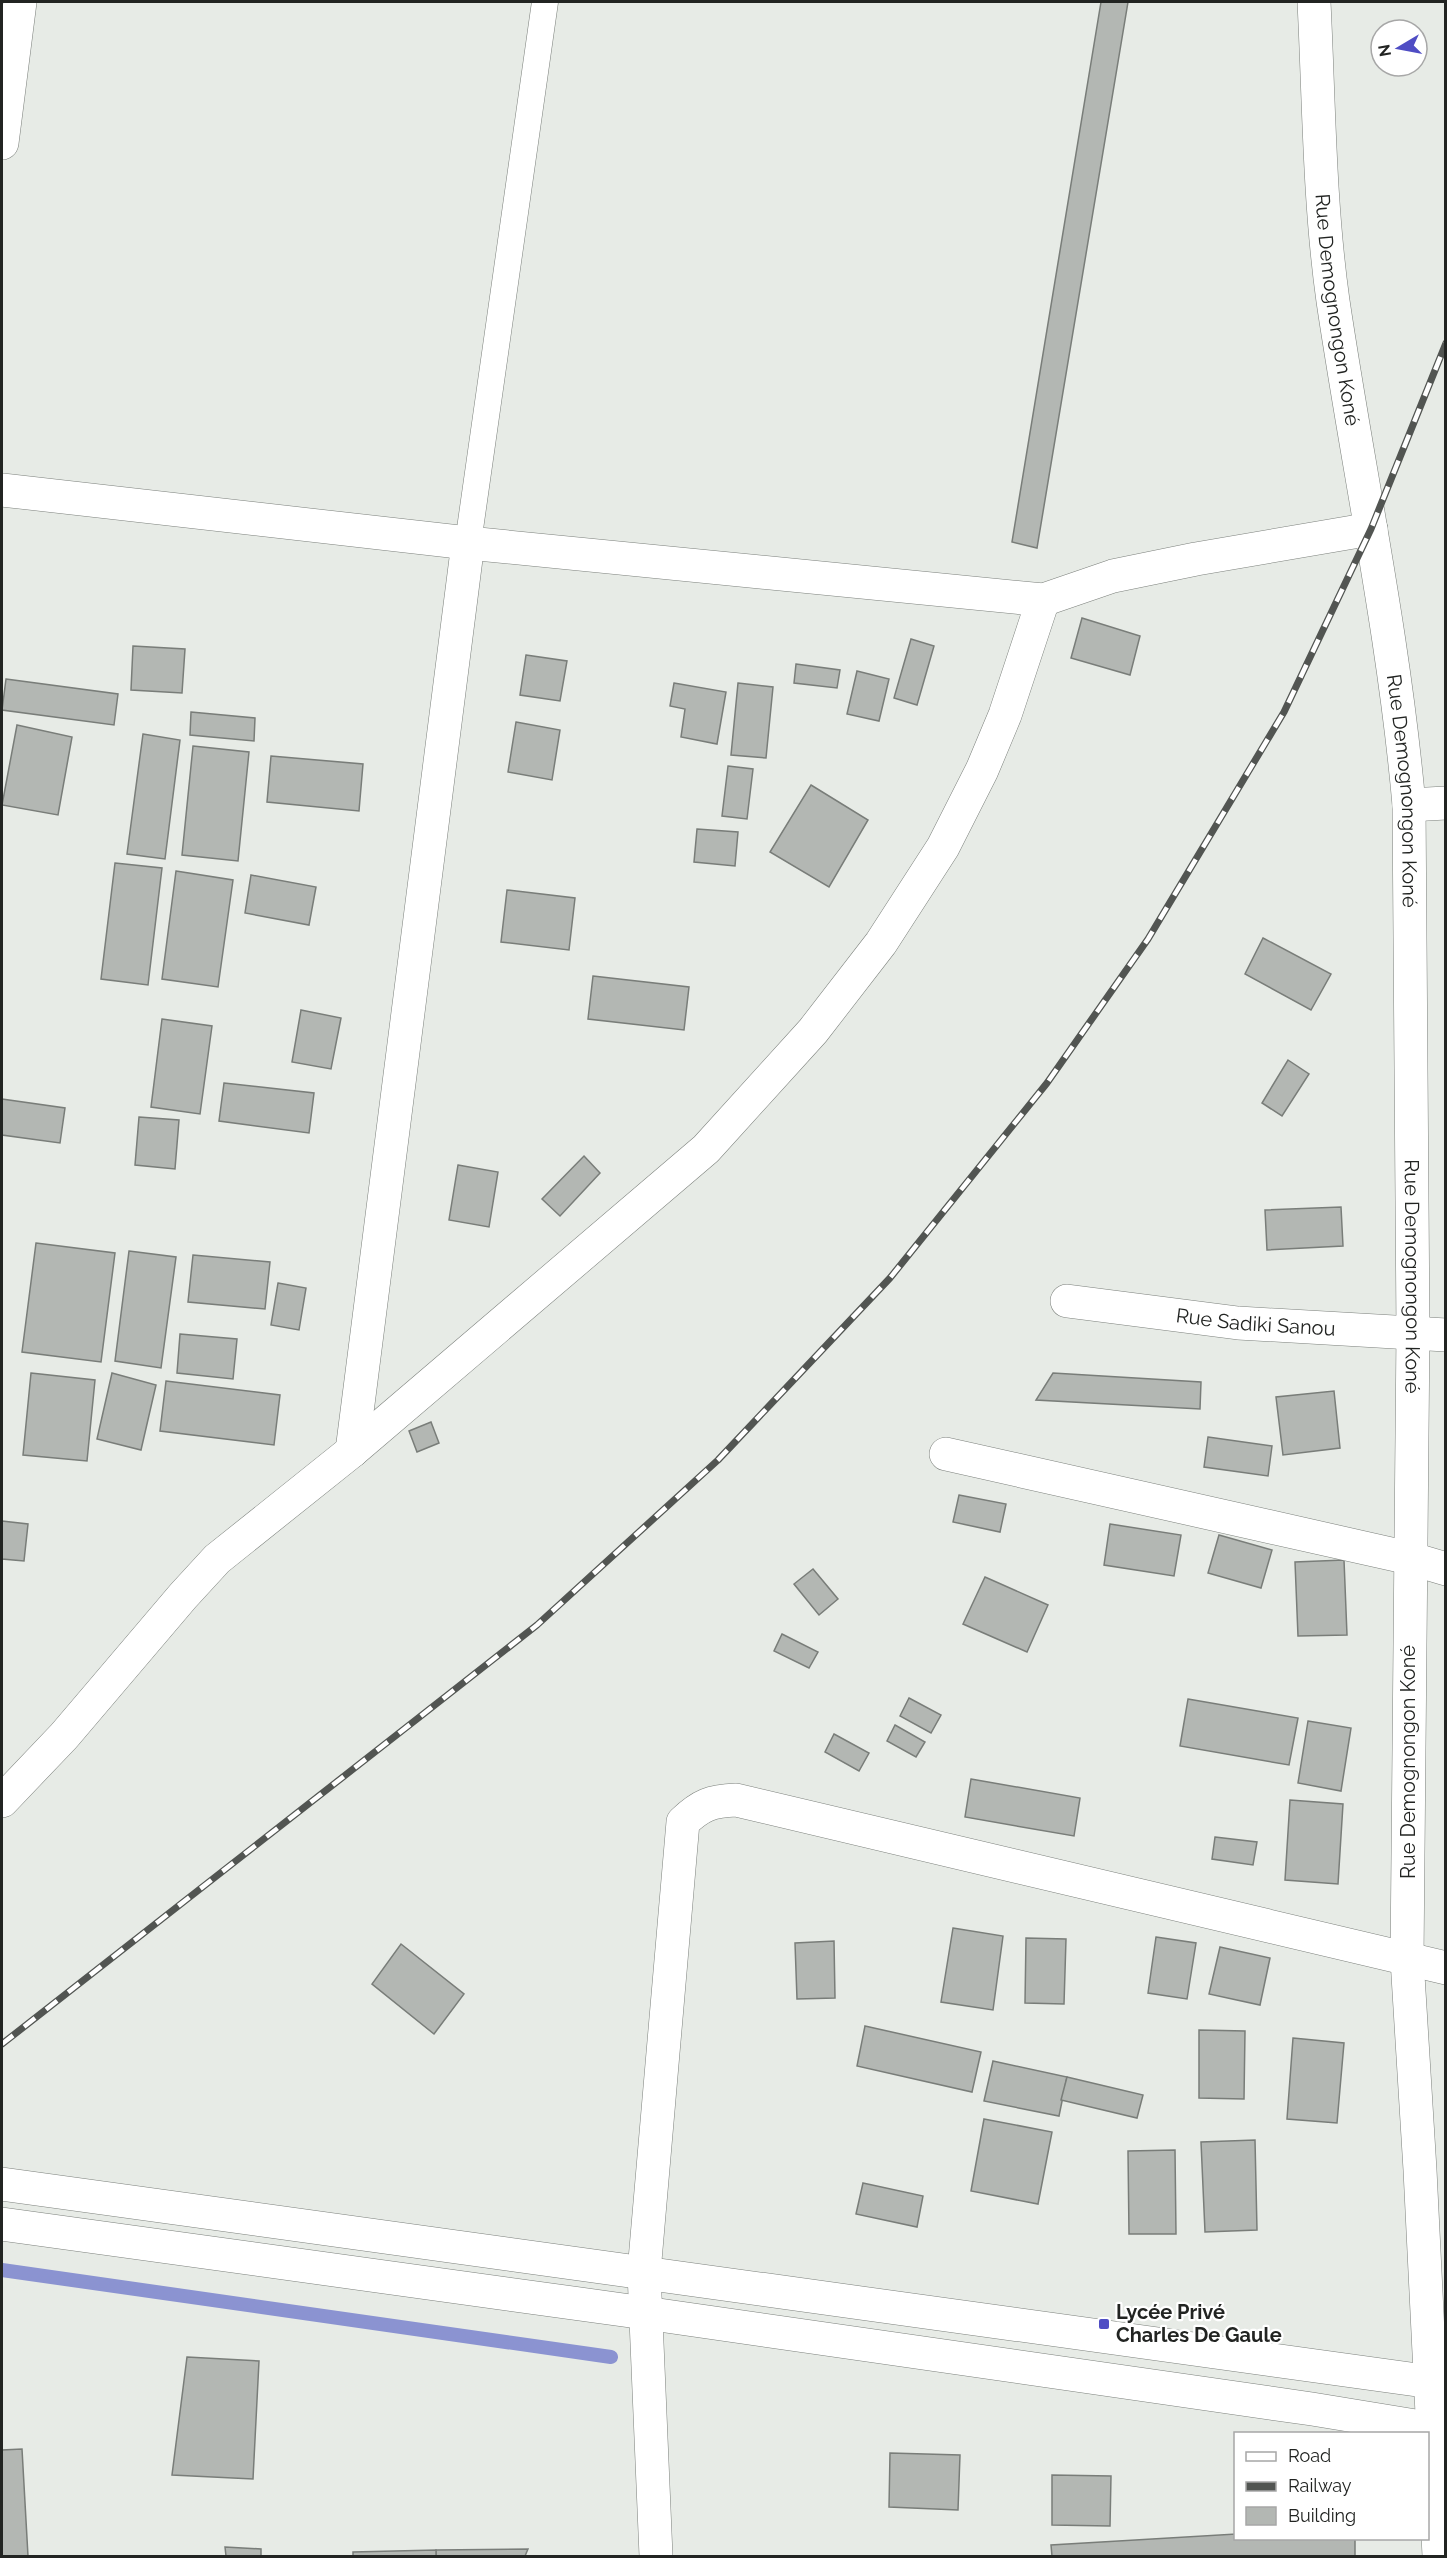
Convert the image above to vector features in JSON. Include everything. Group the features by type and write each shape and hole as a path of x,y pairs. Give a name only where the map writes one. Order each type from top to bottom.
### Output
{"street":[{"path":"2,143 20,2"},
{"name":"Rue Demognongon Koné","path":"1314,2 1325,222 1333,300 1401,721 1409,805 1413,1331 1409,1558 1407,1959 1438,2383 1439,2556"},
{"path":"2,490 468,543 1043,600 1113,576 1196,559 1371,529"},
{"path":"352,1451 468,543"},
{"path":"2,1801 64,1736 217,1559 352,1451 706,1149 813,1031 881,943 943,847 982,770 1000,726 1043,600"},
{"path":"1409,805 1446,803"},
{"name":"Rue Sadiki Sanou","path":"1067,1301 1238,1323 1413,1331 1446,1335"},
{"path":"946,1454 1409,1558 1446,1569"},
{"path":"656,2556 644,2272 683,1822 697,1809 718,1801 736,1800 1446,1968"},
{"path":"2,2184 1438,2383"},
{"path":"2,2224 645,2313 1289,2406 1439,2430"}],"lane":[{"path":"468,543 544,2"}],"building":[{"path":"1101,2 1128,2 1037,548 1012,542"},
{"path":"1082,618 1140,636 1130,675 1071,658"},
{"path":"911,639 934,646 917,705 894,698"},
{"path":"133,646 185,649 182,693 131,690"},
{"path":"526,655 567,661 560,701 520,695"},
{"path":"796,664 840,670 837,688 794,683"},
{"path":"857,671 889,679 879,721 847,714"},
{"path":"6,679 118,694 114,725 2,710"},
{"path":"674,683 726,692 717,744 681,737 685,709 670,706"},
{"path":"738,683 773,687 766,758 731,755"},
{"path":"191,712 255,718 254,741 190,735"},
{"path":"516,722 560,730 552,780 508,772"},
{"path":"17,725 72,737 58,815 2,805"},
{"path":"143,734 180,740 165,859 127,854"},
{"path":"193,746 249,752 238,861 182,855"},
{"path":"271,756 363,764 359,811 267,802"},
{"path":"728,766 753,769 747,819 722,816"},
{"path":"811,785 868,820 829,887 770,852"},
{"path":"697,829 738,832 735,866 694,862"},
{"path":"115,863 162,868 148,985 101,979"},
{"path":"176,871 233,880 218,987 162,979"},
{"path":"251,875 316,887 309,925 245,913"},
{"path":"507,890 575,898 569,950 501,942"},
{"path":"1263,938 1331,974 1311,1010 1245,974"},
{"path":"593,976 689,987 684,1030 588,1019"},
{"path":"301,1010 341,1018 331,1069 292,1062"},
{"path":"162,1019 212,1026 200,1114 151,1107"},
{"path":"1288,1060 1309,1074 1282,1116 1262,1103"},
{"path":"224,1083 314,1093 309,1133 219,1121"},
{"path":"2,1099 65,1108 60,1143 2,1135"},
{"path":"139,1117 179,1120 175,1169 135,1165"},
{"path":"584,1156 600,1173 560,1216 542,1199"},
{"path":"458,1165 498,1172 489,1227 449,1220"},
{"path":"1341,1207 1343,1246 1267,1250 1265,1210"},
{"path":"36,1243 115,1253 101,1362 22,1352"},
{"path":"129,1251 176,1257 161,1368 115,1361"},
{"path":"193,1255 270,1262 265,1309 188,1302"},
{"path":"278,1283 306,1288 299,1330 271,1325"},
{"path":"180,1334 237,1339 233,1379 177,1373"},
{"path":"31,1373 95,1380 87,1461 23,1455"},
{"path":"112,1373 156,1385 141,1450 97,1439"},
{"path":"1053,1373 1201,1382 1200,1409 1036,1400"},
{"path":"166,1381 280,1395 274,1445 160,1431"},
{"path":"1334,1391 1340,1448 1283,1455 1276,1397"},
{"path":"431,1422 439,1443 417,1452 409,1431"},
{"path":"1208,1437 1272,1446 1268,1476 1204,1467"},
{"path":"959,1495 1006,1504 1000,1532 953,1522"},
{"path":"2,1521 28,1524 24,1561 2,1559"},
{"path":"1110,1524 1181,1535 1174,1576 1104,1565"},
{"path":"1219,1535 1272,1550 1261,1588 1208,1573"},
{"path":"1344,1560 1347,1635 1298,1636 1295,1562"},
{"path":"813,1569 838,1599 819,1615 794,1584"},
{"path":"985,1577 1048,1605 1027,1652 963,1624"},
{"path":"782,1634 818,1652 809,1668 774,1651"},
{"path":"909,1698 941,1715 931,1733 900,1716"},
{"path":"1188,1699 1298,1718 1289,1765 1180,1746"},
{"path":"1308,1721 1351,1728 1341,1791 1298,1783"},
{"path":"895,1725 925,1742 916,1757 887,1741"},
{"path":"834,1734 869,1753 859,1771 825,1752"},
{"path":"971,1779 1080,1798 1074,1836 965,1817"},
{"path":"1290,1800 1343,1804 1338,1884 1285,1880"},
{"path":"1215,1837 1257,1842 1253,1865 1212,1859"},
{"path":"953,1928 1003,1936 993,2010 941,2002"},
{"path":"1156,1937 1196,1943 1187,1999 1148,1993"},
{"path":"1026,1938 1066,1939 1064,2004 1025,2003"},
{"path":"834,1941 835,1998 797,1999 795,1943"},
{"path":"401,1944 464,1994 434,2034 372,1984"},
{"path":"1220,1947 1270,1958 1260,2005 1209,1994"},
{"path":"865,2026 981,2052 972,2092 857,2066"},
{"path":"1199,2030 1245,2031 1244,2099 1199,2098"},
{"path":"1293,2038 1344,2043 1337,2123 1287,2119"},
{"path":"993,2061 1067,2077 1059,2116 984,2101"},
{"path":"1067,2077 1143,2095 1137,2118 1061,2100"},
{"path":"984,2119 1052,2132 1038,2204 971,2191"},
{"path":"1255,2140 1257,2230 1205,2232 1201,2142"},
{"path":"1175,2150 1176,2234 1129,2234 1128,2151"},
{"path":"863,2183 923,2196 917,2227 856,2214"},
{"path":"187,2357 259,2361 253,2479 172,2475"},
{"path":"22,2449 28,2556 2,2556 2,2450"},
{"path":"890,2453 960,2455 958,2510 889,2507"},
{"path":"1052,2475 1111,2476 1110,2526 1052,2525"},
{"path":"1234,2534 1234,2540 1355,2540 1355,2556 1052,2556 1051,2545"},
{"path":"225,2547 261,2549 261,2556 226,2556"},
{"path":"528,2549 525,2556 436,2556 436,2550"},
{"path":"436,2550 436,2556 353,2556 353,2552"}],"waterway":[{"path":"2,2270 611,2357"}],"railway":[{"path":"2,2044 537,1625 718,1460 890,1278 1047,1083 1148,939 1284,712 1371,529 1446,343"}],"place":[{"name":"Lycée Privé Charles De Gaule","path":"1104,2324"}]}
